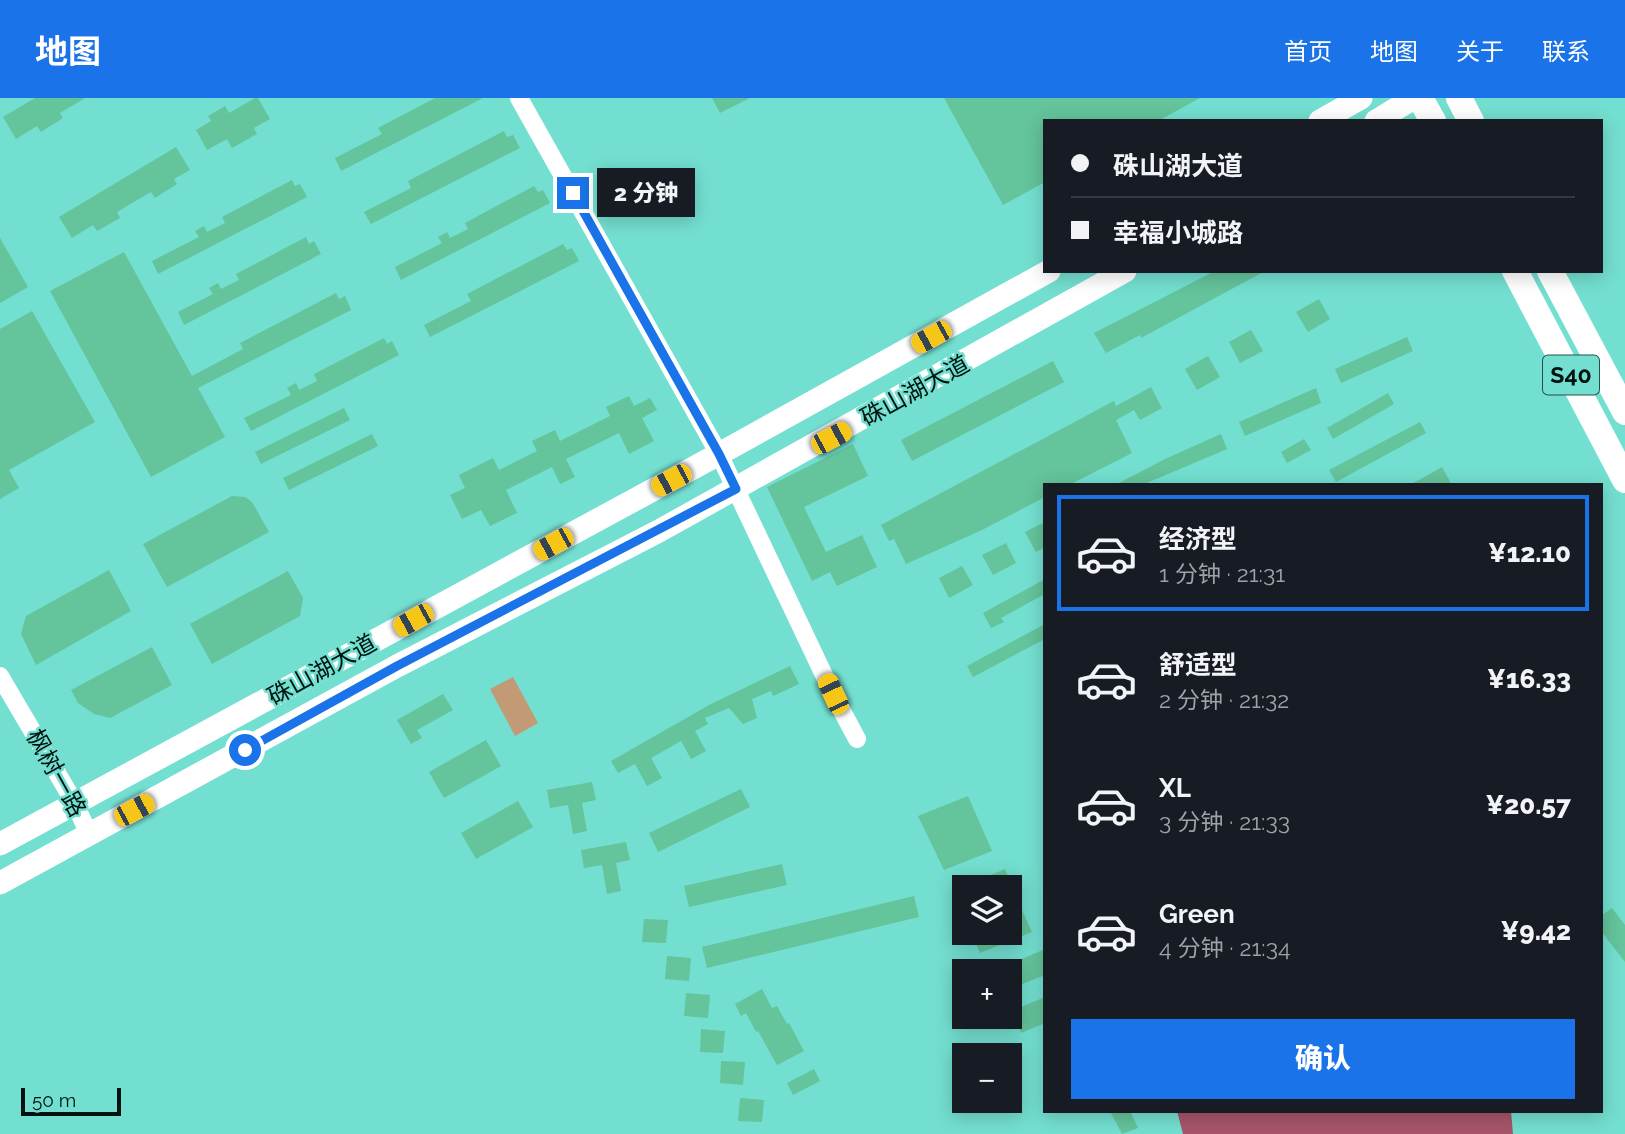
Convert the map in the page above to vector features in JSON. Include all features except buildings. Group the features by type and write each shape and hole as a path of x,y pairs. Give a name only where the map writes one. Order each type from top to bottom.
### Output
{"highway":[{"path":"1420,98 1432,119"},
{"path":"1459,98 1470,119"},
{"name":"S40","path":"1516,273 1625,480"},
{"name":"S40","path":"1551,273 1625,412"}],"main road":[{"path":"1324,119 1361,98"},
{"path":"1379,119 1414,98"},
{"path":"1431,98 1442,119"},
{"name":"硃山湖大道","path":"0,844 719,454 1045,273"},
{"name":"硃山湖大道","path":"0,883 397,666 736,489 1121,273"},
{"path":"1523,273 1625,467"}],"street":[{"path":"519,98 719,454 857,739"},
{"name":"枫树一路","path":"0,676 74,802 89,834"}],"shaded area":[{"path":"513,677 538,723 515,736 490,689"},
{"path":"1178,1113 1511,1113 1513,1134 1183,1134"}],"route":[{"path":"245,750 397,666 736,489 573,193"}]}
